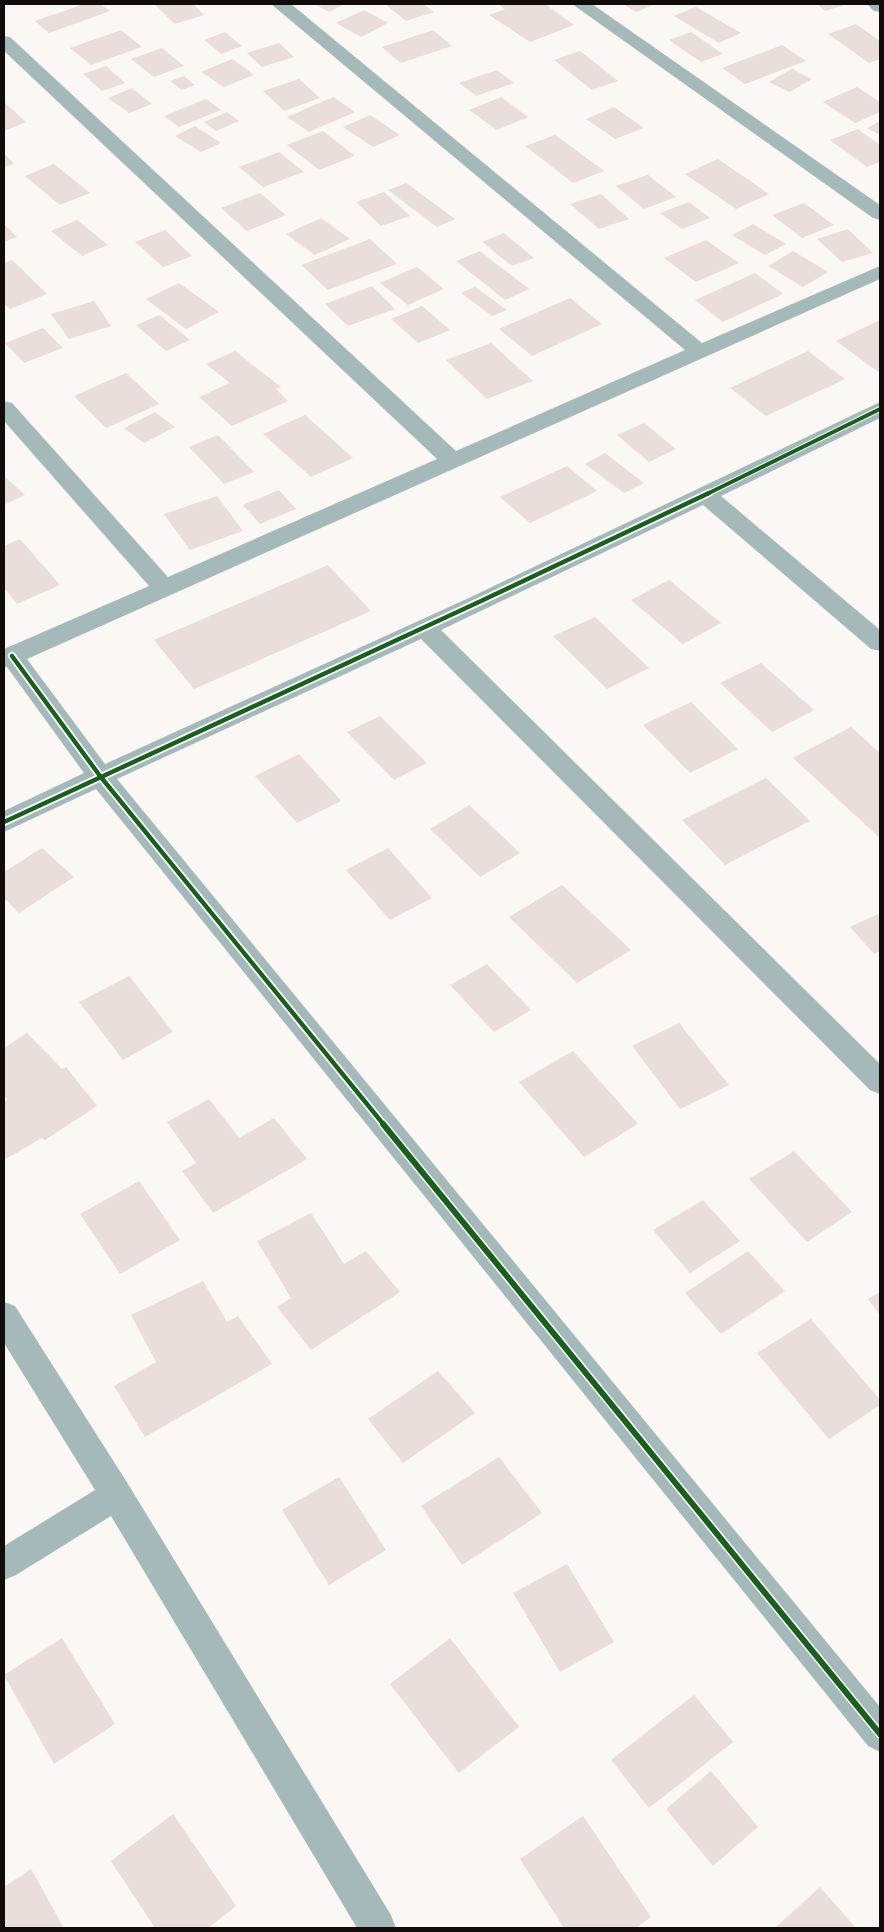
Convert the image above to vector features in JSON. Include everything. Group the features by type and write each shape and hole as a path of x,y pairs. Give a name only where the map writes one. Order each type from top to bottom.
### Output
{"street":[{"path":"280,4 700,352"},
{"path":"581,4 880,214"},
{"path":"876,4 880,7"},
{"path":"4,41 453,461"},
{"path":"880,272 8,657 100,776 880,1734"},
{"path":"4,408 164,588"},
{"path":"4,822 100,776 424,628 705,495 880,409"},
{"path":"705,495 880,643"},
{"path":"424,628 880,1082"},
{"path":"4,1316 116,1495 378,1928"},
{"path":"4,1564 116,1495"}],"building":[{"path":"84,4 100,4 110,11 49,33 35,21"},
{"path":"154,4 193,4 204,15 175,24"},
{"path":"314,4 345,4 329,12"},
{"path":"385,4 423,4 434,12 406,21"},
{"path":"498,4 545,4 574,25 530,42 489,15 505,9"},
{"path":"623,4 656,4 636,12"},
{"path":"817,4 847,4 825,11"},
{"path":"696,7 741,33 719,43 674,16"},
{"path":"364,10 388,23 361,37 336,23"},
{"path":"856,24 880,41 880,59 869,63 828,34"},
{"path":"121,30 142,47 91,65 70,48"},
{"path":"433,30 452,46 401,63 382,47"},
{"path":"225,32 242,46 222,54 204,40"},
{"path":"691,32 723,54 701,62 669,40"},
{"path":"279,43 294,57 262,67 247,53"},
{"path":"782,45 806,61 745,84 722,68"},
{"path":"162,48 184,66 154,77 131,59"},
{"path":"580,51 618,81 592,90 554,60"},
{"path":"232,59 254,75 224,87 201,72"},
{"path":"106,66 125,83 102,91 83,74"},
{"path":"792,69 812,79 790,92 769,82"},
{"path":"497,70 514,83 476,96 459,83"},
{"path":"184,76 195,85 182,90 170,81"},
{"path":"299,79 320,98 284,111 263,91"},
{"path":"857,87 880,102 880,112 855,123 823,102"},
{"path":"132,88 152,104 129,113 108,98"},
{"path":"333,97 355,112 309,132 287,117"},
{"path":"501,97 528,117 497,130 469,110"},
{"path":"206,99 221,110 179,127 164,116"},
{"path":"4,102 26,122 4,131"},
{"path":"614,107 644,128 615,139 586,119"},
{"path":"227,112 239,121 216,131 204,122"},
{"path":"370,115 400,135 373,147 343,127"},
{"path":"880,121 880,135 867,128"},
{"path":"195,126 221,143 201,152 175,136"},
{"path":"858,129 880,145 880,162 867,167 830,140"},
{"path":"323,131 355,156 319,170 287,145"},
{"path":"555,135 604,171 573,183 525,146"},
{"path":"279,152 304,172 263,187 239,167"},
{"path":"4,153 14,164 4,167"},
{"path":"718,159 769,194 736,209 685,174"},
{"path":"54,164 90,193 60,205 25,176"},
{"path":"648,175 676,197 644,209 616,186"},
{"path":"406,183 455,219 437,227 388,190"},
{"path":"384,192 410,216 381,226 356,202"},
{"path":"260,193 286,215 247,231 221,208"},
{"path":"601,194 629,219 599,229 570,204"},
{"path":"689,202 710,218 682,229 660,213"},
{"path":"804,203 834,225 802,238 772,215"},
{"path":"321,218 350,239 315,255 286,234"},
{"path":"77,220 108,245 82,256 51,231"},
{"path":"4,224 17,237 4,242"},
{"path":"753,224 786,244 765,255 732,235"},
{"path":"848,229 873,253 842,262 817,239"},
{"path":"165,230 192,256 163,267 135,242"},
{"path":"504,233 534,258 512,266 482,242"},
{"path":"370,239 397,264 328,290 301,265"},
{"path":"706,240 739,263 696,282 664,258"},
{"path":"480,251 529,289 505,300 456,261"},
{"path":"793,251 828,272 803,287 768,266"},
{"path":"12,260 47,294 10,309 4,304 4,263"},
{"path":"417,267 444,289 408,305 380,283"},
{"path":"755,273 783,294 723,322 695,300"},
{"path":"179,283 219,312 186,329 146,299"},
{"path":"372,286 395,309 348,326 325,304"},
{"path":"475,287 507,310 492,316 461,293"},
{"path":"570,298 602,324 532,356 499,329"},
{"path":"94,301 111,326 69,339 51,314"},
{"path":"422,306 450,330 418,343 391,319"},
{"path":"159,315 190,340 166,351 136,325"},
{"path":"880,320 880,373 836,341"},
{"path":"43,328 63,348 24,363 5,343"},
{"path":"491,343 533,381 487,399 446,360"},
{"path":"235,351 281,387 276,389 288,401 232,426 199,397 230,383 206,364"},
{"path":"808,351 845,379 766,416 730,388"},
{"path":"126,373 159,404 106,428 74,396"},
{"path":"155,412 175,427 144,443 124,428"},
{"path":"305,415 353,458 311,477 263,434"},
{"path":"644,423 676,449 649,462 617,435"},
{"path":"218,435 254,472 224,484 189,447"},
{"path":"605,453 644,483 624,493 585,464"},
{"path":"567,466 597,491 530,523 500,497"},
{"path":"4,476 25,495 4,505"},
{"path":"279,490 296,509 260,524 243,505"},
{"path":"217,496 243,531 190,550 164,514"},
{"path":"20,539 60,585 17,604 4,588 4,546"},
{"path":"328,565 371,611 194,689 154,640"},
{"path":"669,580 721,623 683,644 631,600"},
{"path":"595,617 649,668 607,689 553,636"},
{"path":"761,663 814,710 772,732 720,683"},
{"path":"691,702 738,749 690,773 643,725"},
{"path":"380,716 427,763 394,780 347,732"},
{"path":"851,727 880,753 880,838 793,758"},
{"path":"299,754 341,801 297,823 255,776"},
{"path":"766,778 810,821 725,865 682,820"},
{"path":"469,805 520,853 480,877 430,829"},
{"path":"42,848 74,877 19,913 4,898 4,872"},
{"path":"388,848 432,898 390,920 346,870"},
{"path":"562,885 631,950 577,983 509,917"},
{"path":"880,913 880,951 874,954 850,927"},
{"path":"487,964 531,1010 494,1032 450,985"},
{"path":"129,976 173,1032 123,1060 79,1002"},
{"path":"679,1023 729,1085 680,1109 632,1046"},
{"path":"27,1033 62,1069 66,1067 97,1106 45,1140 42,1138 6,1159 4,1155 4,1102 8,1100 4,1096 4,1048"},
{"path":"573,1051 638,1124 584,1157 519,1082"},
{"path":"209,1099 239,1138 274,1118 307,1159 213,1213 182,1171 196,1163 167,1122"},
{"path":"794,1151 852,1212 807,1242 749,1179"},
{"path":"139,1181 180,1240 120,1274 80,1214"},
{"path":"703,1200 740,1241 690,1273 653,1230"},
{"path":"311,1213 344,1264 366,1251 400,1292 311,1350 277,1307 291,1298 257,1241"},
{"path":"748,1251 785,1291 721,1334 685,1293"},
{"path":"203,1281 227,1322 238,1316 272,1364 145,1437 114,1386 156,1362 131,1315"},
{"path":"880,1292 880,1315 868,1299"},
{"path":"811,1319 880,1400 880,1405 829,1439 757,1353"},
{"path":"438,1371 475,1413 403,1463 368,1419"},
{"path":"499,1457 542,1513 462,1565 421,1506"},
{"path":"339,1477 386,1550 329,1585 282,1510"},
{"path":"567,1564 614,1642 560,1672 513,1593"},
{"path":"62,1638 115,1724 54,1764 4,1675"},
{"path":"450,1638 519,1727 459,1773 390,1684"},
{"path":"694,1695 733,1742 649,1808 611,1760"},
{"path":"711,1771 758,1827 713,1866 666,1809"},
{"path":"173,1814 236,1906 208,1928 155,1928 111,1861"},
{"path":"583,1816 651,1917 636,1928 564,1928 520,1859"},
{"path":"31,1869 64,1928 4,1928 4,1887"},
{"path":"820,1887 856,1928 775,1928"}],"cycle path":[{"path":"4,822 539,574 710,493 880,409"},
{"path":"12,656 100,776 880,1734"}]}
